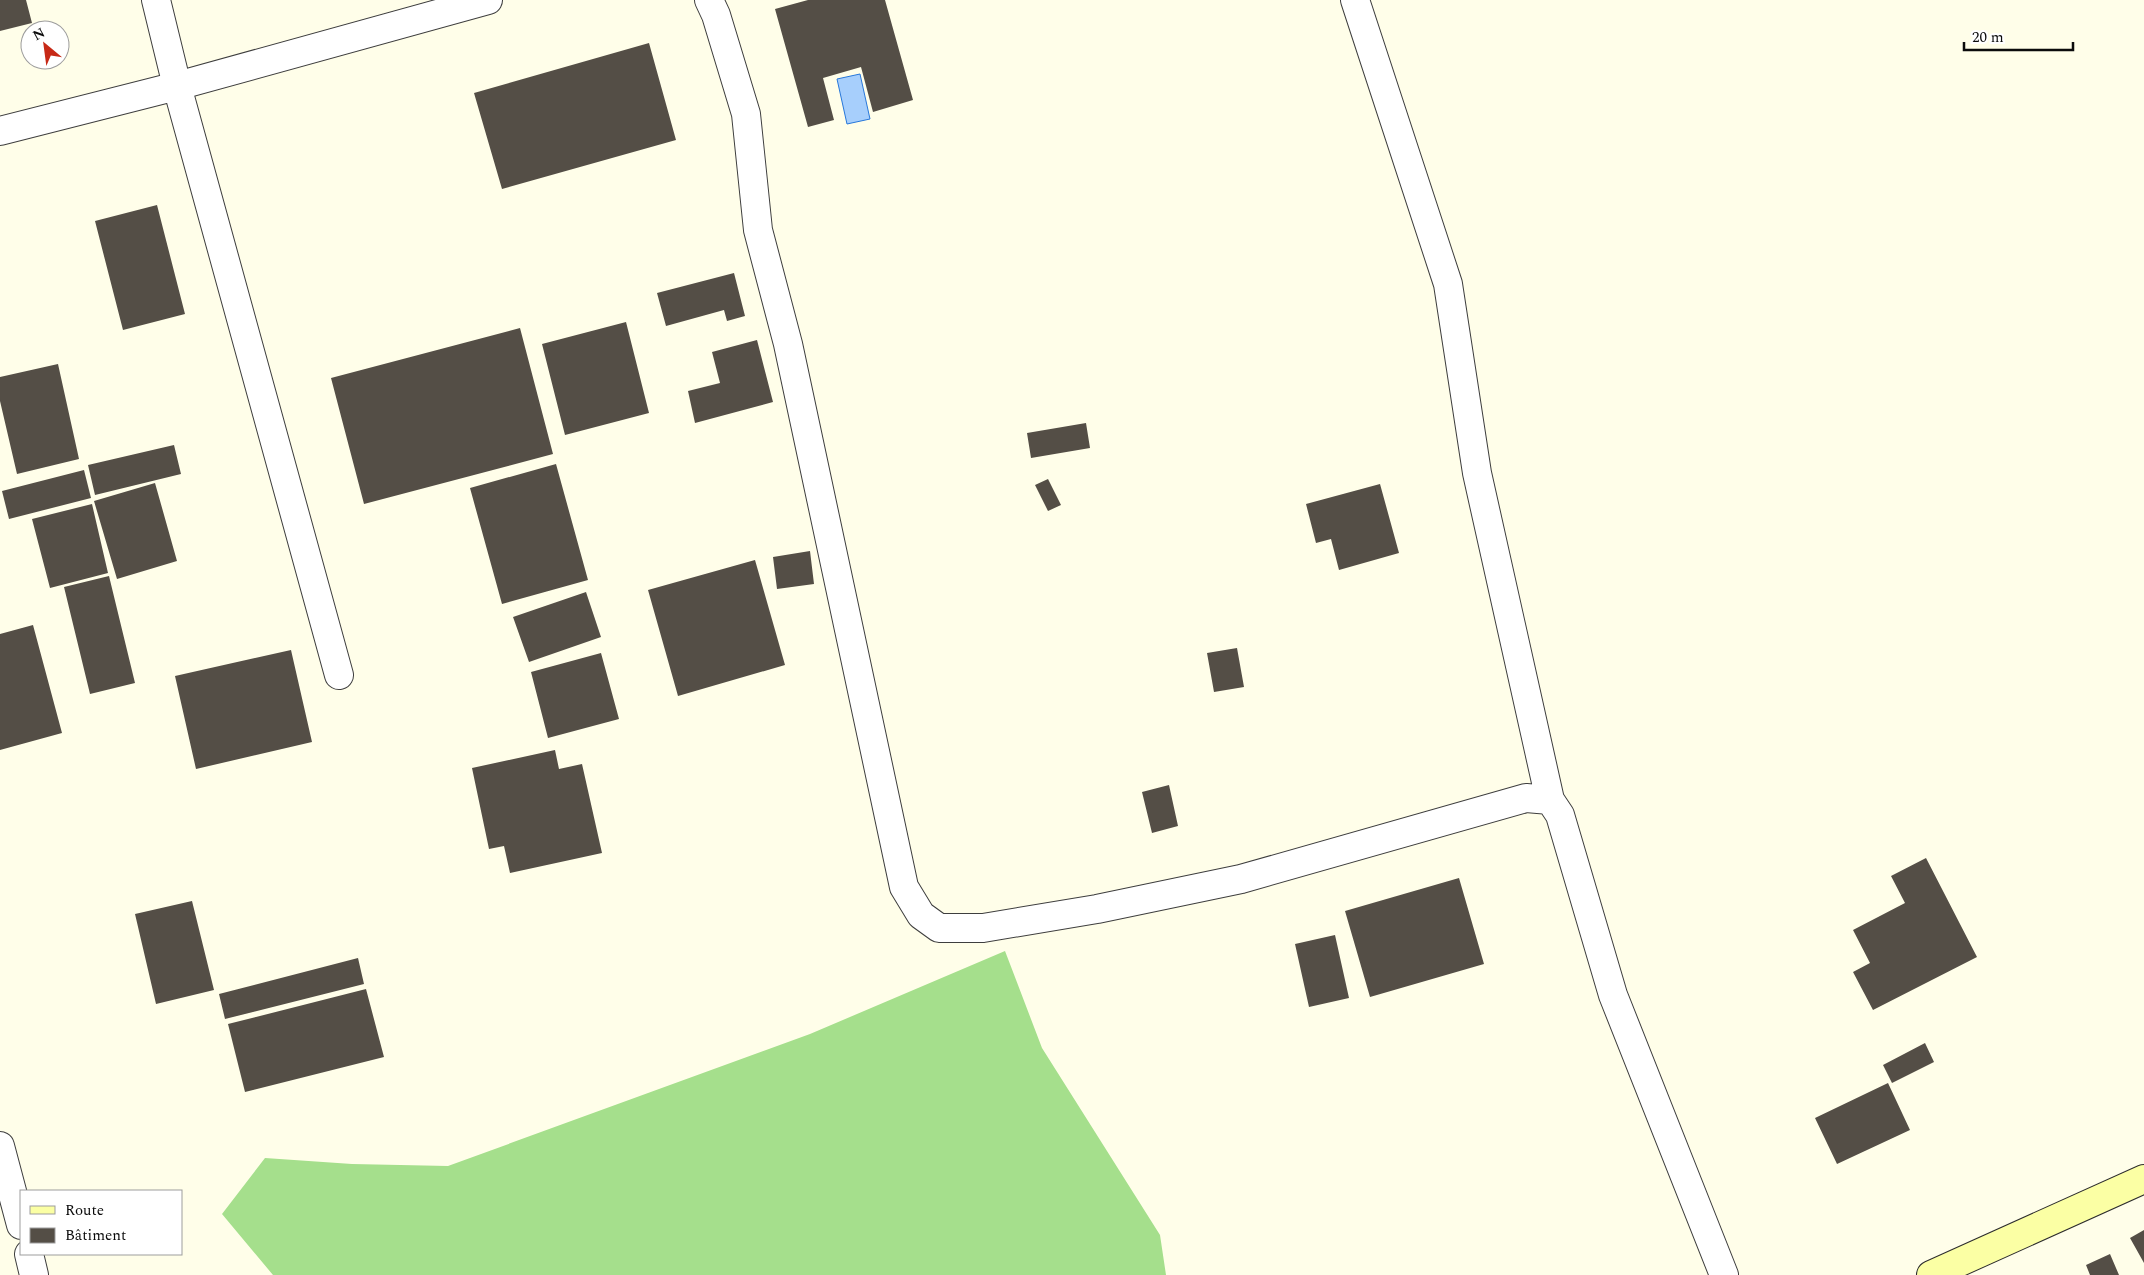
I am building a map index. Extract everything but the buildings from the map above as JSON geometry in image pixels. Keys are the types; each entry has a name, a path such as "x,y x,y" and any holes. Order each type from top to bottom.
{"main road":[{"path":"1931,1275 2144,1179"}],"street":[{"path":"156,0 177,86 339,675"},
{"path":"0,130 177,86 488,0"},
{"path":"709,0 716,15 746,114 758,230 788,344 904,887 921,915 939,928 983,928 1097,909 1241,880 1526,798 1550,800"},
{"path":"1355,0 1448,284 1477,473 1550,800 1560,815 1613,995 1724,1275"},
{"path":"0,1146 20,1220"},
{"path":"0,1228 20,1224"},
{"path":"29,1255 34,1275"}],"green space":[{"path":"1005,951 1042,1048 1160,1235 1166,1275 273,1275 222,1214 265,1158 352,1164 448,1166 810,1034"}],"water":[{"path":"860,74 870,119 847,124 837,79"}]}
